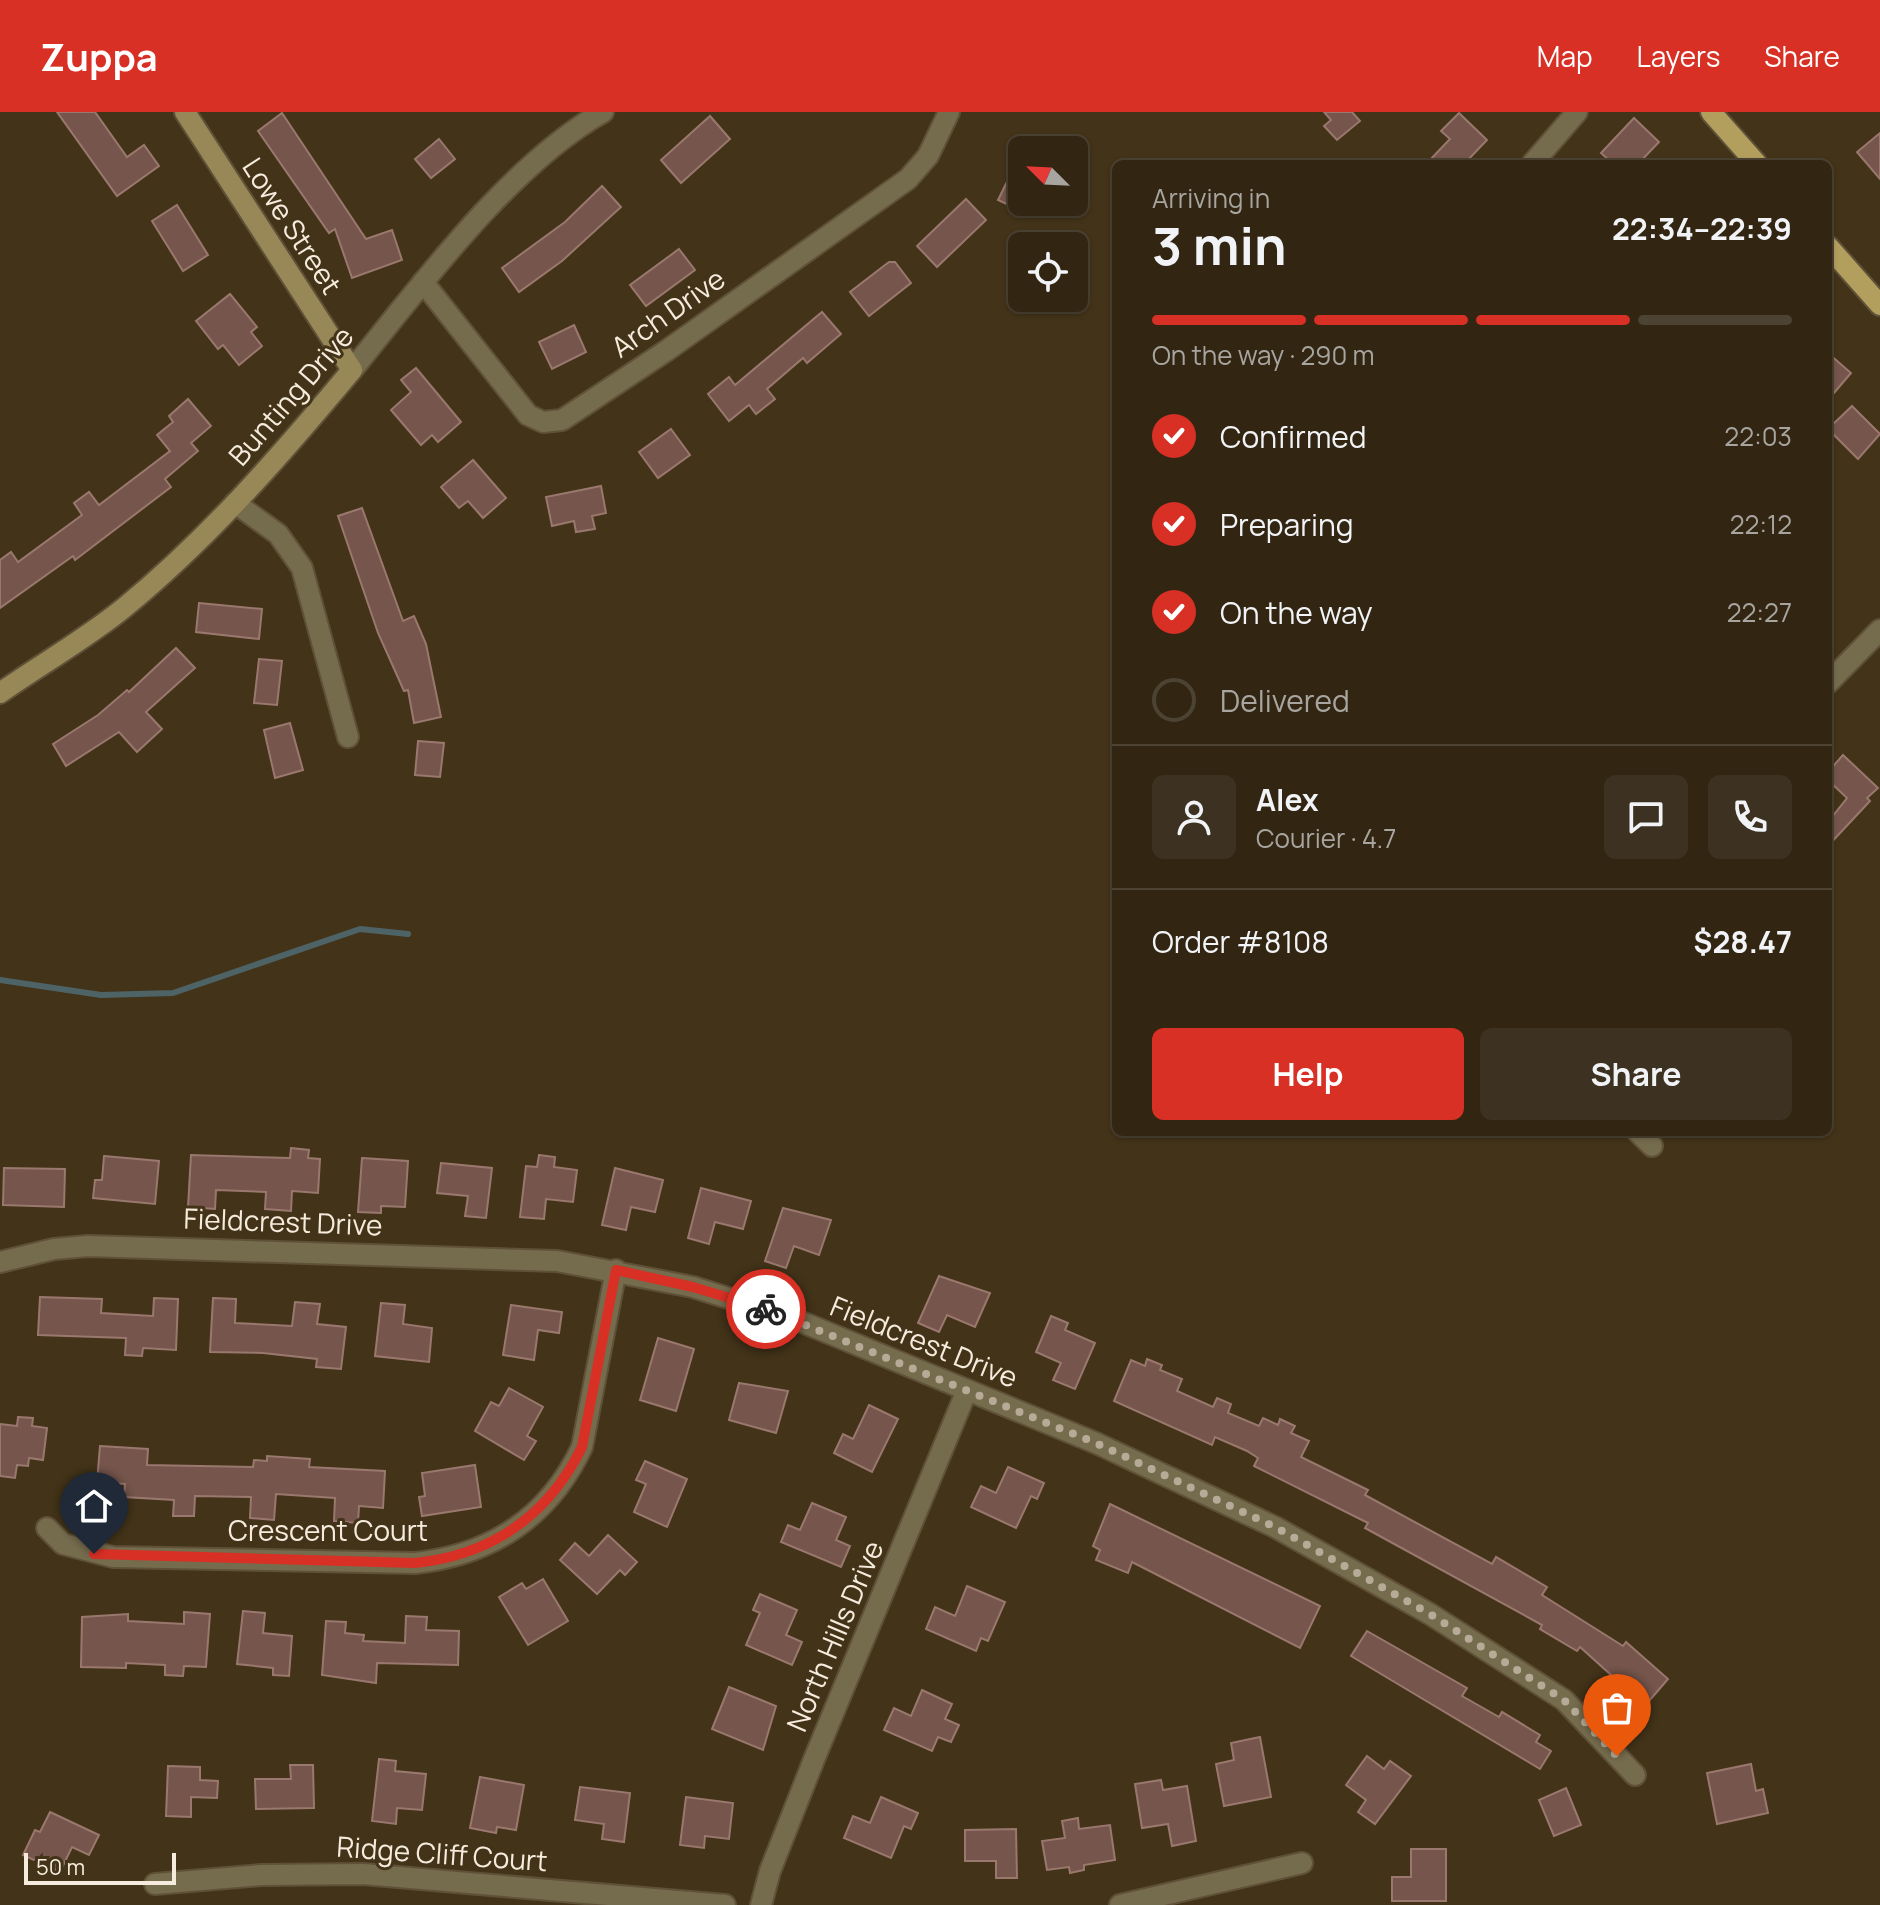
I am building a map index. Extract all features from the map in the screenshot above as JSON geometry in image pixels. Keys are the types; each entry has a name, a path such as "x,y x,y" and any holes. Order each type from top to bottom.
{"main road":[{"path":"1711,112 1753,160"},
{"path":"1832,251 1880,305"}],"street":[{"name":"Lowe Street","path":"185,112 352,370"},
{"name":"Bunting Drive","path":"0,693 122,610 235,503 352,370 423,282 522,175 603,112"},
{"name":"Arch Drive","path":"423,282 528,415 543,422 562,420 666,351 908,179 928,156 949,112"},
{"path":"1535,160 1577,112"},
{"path":"235,503 278,534 302,568 348,737"},
{"path":"1832,679 1880,630"},
{"name":"Fieldcrest Drive","path":"0,1262 54,1249 123,1246 557,1261 616,1270 743,1301 1096,1443 1275,1527 1430,1614 1564,1700 1635,1775"},
{"name":"Crescent Court","path":"47,1528 63,1544 113,1557 415,1563 440,1560 486,1546 508,1534 546,1503 561,1485 582,1447 616,1270"},
{"name":"North Hills Drive","path":"761,1905 770,1871 815,1757 967,1390"},
{"path":"1120,1905 1302,1863"},
{"name":"Ridge Cliff Court","path":"155,1884 261,1875 363,1874 725,1905"}],"building":[{"path":"57,112 95,112 127,157 144,145 159,166 117,196"},
{"path":"1324,112 1352,112 1360,121 1337,140 1324,126 1331,120"},
{"path":"282,113 366,239 392,230 402,260 352,278 335,229 329,233 258,131"},
{"path":"1459,113 1487,140 1468,160 1430,160 1450,139 1441,131"},
{"path":"710,116 730,139 681,183 661,160"},
{"path":"1634,118 1659,142 1642,160 1609,160 1601,153"},
{"path":"1880,133 1880,179 1857,152"},
{"path":"439,139 455,159 431,178 415,159"},
{"path":"1008,180 1008,205 998,200"},
{"path":"602,186 621,207 562,261 519,292 502,268 565,222"},
{"path":"966,199 986,220 937,267 917,246"},
{"path":"177,205 208,255 183,271 152,221"},
{"path":"679,249 695,270 646,306 630,285"},
{"path":"889,262 895,262 911,283 869,316 850,292"},
{"path":"230,294 257,327 251,332 262,346 239,365 223,345 218,349 196,321"},
{"path":"822,312 841,334 807,363 803,358 767,389 775,399 756,414 749,405 729,421 708,394 729,377 735,385"},
{"path":"574,325 586,352 552,369 539,342"},
{"path":"1832,356 1851,373 1832,395"},
{"path":"416,368 461,422 438,442 432,435 421,445 391,410 411,392 401,380"},
{"path":"188,399 211,426 191,443 198,451 165,479 171,487 75,560 73,556 0,608 0,560 11,552 18,562 82,515 74,503 89,492 99,505 170,451 157,435 173,422 169,416"},
{"path":"1852,406 1880,434 1858,459 1832,433 1832,425"},
{"path":"671,429 690,455 658,478 639,452"},
{"path":"473,460 506,498 483,518 468,501 459,508 441,487"},
{"path":"601,486 606,513 592,516 595,529 576,532 574,521 552,526 546,497"},
{"path":"362,508 403,621 414,616 426,644 441,717 414,723 408,690 404,691 378,633 338,516"},
{"path":"199,603 262,609 259,639 196,632"},
{"path":"176,648 195,668 146,712 162,729 137,752 119,732 66,766 53,744 98,715 127,690 129,692"},
{"path":"259,659 282,661 277,705 254,703"},
{"path":"290,723 303,770 275,778 264,730"},
{"path":"418,741 444,743 440,777 415,775"},
{"path":"1843,755 1878,788 1832,842 1832,817 1847,798 1832,784 1832,767"},
{"path":"291,1148 309,1150 308,1158 320,1159 318,1193 292,1191 291,1211 265,1209 266,1192 216,1190 215,1209 188,1207 191,1155 290,1158"},
{"path":"539,1155 555,1157 554,1167 577,1170 573,1202 546,1199 544,1219 520,1217 526,1166 537,1167"},
{"path":"104,1156 159,1161 155,1204 93,1198 95,1180 102,1180"},
{"path":"362,1158 408,1161 405,1207 381,1206 381,1213 358,1212"},
{"path":"441,1163 492,1168 486,1218 465,1216 468,1196 437,1193"},
{"path":"4,1168 65,1169 64,1207 3,1205"},
{"path":"615,1168 663,1180 655,1212 631,1207 626,1230 602,1225"},
{"path":"701,1188 751,1201 743,1229 715,1222 709,1244 688,1238"},
{"path":"783,1208 831,1220 819,1255 794,1246 786,1268 765,1261"},
{"path":"939,1276 990,1293 975,1327 947,1315 939,1332 918,1323"},
{"path":"40,1297 102,1299 101,1313 153,1316 154,1298 178,1299 176,1350 143,1348 142,1356 125,1355 126,1338 38,1335"},
{"path":"213,1298 236,1299 235,1323 292,1326 295,1302 320,1304 317,1324 346,1327 341,1369 316,1367 317,1359 263,1353 210,1352"},
{"path":"381,1303 405,1305 403,1324 432,1328 429,1362 375,1356"},
{"path":"511,1305 562,1312 559,1333 538,1330 534,1360 503,1355"},
{"path":"1051,1316 1068,1323 1065,1330 1095,1343 1075,1389 1053,1380 1061,1363 1036,1352"},
{"path":"658,1338 694,1349 676,1411 640,1400"},
{"path":"1147,1359 1162,1365 1160,1370 1182,1379 1177,1391 1213,1407 1217,1398 1231,1404 1228,1413 1259,1426 1263,1418 1278,1425 1280,1419 1295,1426 1291,1433 1309,1441 1301,1457 1368,1490 1365,1495 1492,1564 1496,1557 1547,1587 1542,1595 1623,1646 1626,1642 1668,1679 1649,1701 1634,1688 1630,1692 1580,1647 1577,1651 1540,1629 1542,1625 1365,1528 1368,1523 1254,1466 1258,1458 1247,1451 1215,1437 1212,1445 1114,1401 1131,1360 1145,1366"},
{"path":"739,1383 788,1391 776,1433 729,1420"},
{"path":"509,1388 543,1407 527,1436 536,1441 524,1460 475,1431 491,1402 499,1406"},
{"path":"869,1405 898,1419 872,1472 834,1453 843,1434 853,1439"},
{"path":"18,1417 33,1418 32,1426 47,1428 43,1460 29,1458 28,1466 17,1465 15,1478 0,1476 0,1424 17,1426"},
{"path":"100,1446 148,1449 147,1465 253,1467 254,1460 267,1461 267,1456 310,1459 309,1467 385,1471 383,1508 359,1506 358,1523 334,1521 335,1498 276,1494 274,1520 250,1518 251,1497 195,1496 194,1516 173,1516 174,1500 124,1497 125,1484 97,1482"},
{"path":"645,1461 687,1479 667,1527 634,1512 646,1484 636,1480"},
{"path":"475,1465 481,1507 422,1516 419,1497 425,1496 422,1473"},
{"path":"1008,1467 1044,1483 1037,1499 1031,1496 1016,1528 971,1507 981,1486 996,1493"},
{"path":"812,1503 846,1517 836,1540 850,1546 841,1567 781,1542 788,1525 800,1530"},
{"path":"1110,1504 1320,1606 1300,1648 1132,1562 1128,1573 1096,1560 1100,1550 1093,1546"},
{"path":"608,1535 637,1562 625,1575 620,1570 597,1594 560,1560 575,1543 589,1556"},
{"path":"543,1579 568,1621 528,1645 499,1597 522,1583 526,1589"},
{"path":"967,1586 1005,1602 988,1641 981,1638 976,1651 926,1629 935,1607 955,1616"},
{"path":"760,1594 797,1610 786,1635 802,1642 792,1665 746,1645 760,1613 753,1610"},
{"path":"243,1611 265,1613 263,1633 292,1636 289,1676 273,1675 273,1668 237,1664"},
{"path":"184,1612 210,1614 206,1667 184,1666 183,1676 165,1675 165,1665 126,1663 126,1668 81,1667 82,1617 128,1614 128,1621 184,1624"},
{"path":"406,1616 427,1617 426,1630 459,1631 458,1665 377,1663 376,1683 322,1675 326,1621 346,1622 345,1633 364,1635 363,1641 405,1643"},
{"path":"1367,1631 1467,1688 1462,1696 1499,1717 1502,1712 1540,1735 1536,1742 1551,1751 1540,1769 1351,1656"},
{"path":"729,1687 776,1706 763,1750 712,1729"},
{"path":"922,1690 952,1704 945,1719 959,1725 951,1742 938,1737 932,1751 884,1730 894,1708 911,1716"},
{"path":"1260,1737 1271,1797 1224,1806 1216,1764 1234,1760 1231,1743"},
{"path":"1367,1756 1384,1769 1390,1761 1411,1776 1375,1824 1358,1812 1366,1800 1346,1785"},
{"path":"379,1759 396,1761 395,1771 426,1774 422,1810 397,1808 396,1824 372,1821"},
{"path":"1751,1764 1756,1791 1763,1789 1768,1813 1717,1824 1707,1773"},
{"path":"290,1765 313,1765 314,1808 256,1809 255,1779 291,1779"},
{"path":"168,1766 200,1767 200,1780 218,1781 217,1798 191,1797 191,1817 166,1816"},
{"path":"480,1777 524,1785 516,1830 497,1827 496,1833 470,1828"},
{"path":"1161,1780 1163,1790 1187,1786 1196,1841 1172,1846 1168,1824 1142,1828 1135,1784"},
{"path":"580,1787 630,1793 624,1842 602,1839 604,1824 575,1820"},
{"path":"1566,1788 1581,1825 1554,1836 1539,1800"},
{"path":"686,1797 733,1803 729,1839 705,1836 704,1848 680,1845"},
{"path":"881,1797 918,1813 911,1829 904,1826 891,1858 844,1838 853,1816 870,1823"},
{"path":"50,1812 99,1835 89,1855 72,1847 60,1872 23,1855 35,1830 40,1832"},
{"path":"1078,1818 1079,1829 1110,1825 1115,1860 1084,1865 1084,1870 1070,1873 1069,1867 1047,1870 1042,1841 1065,1838 1062,1821"},
{"path":"1016,1829 1017,1878 996,1878 996,1861 965,1861 965,1830"},
{"path":"1411,1849 1446,1849 1446,1901 1392,1901 1392,1877 1411,1877"}],"waterway":[{"path":"0,980 101,995 173,993 360,929 408,934"}],"way so far":[{"path":"766,1309 1096,1443 1275,1527 1430,1614 1564,1700 1617,1756"}],"route":[{"path":"94,1554 113,1557 415,1563 440,1560 486,1546 530,1519 546,1503 561,1485 582,1447 616,1270 693,1287 766,1309"}]}
